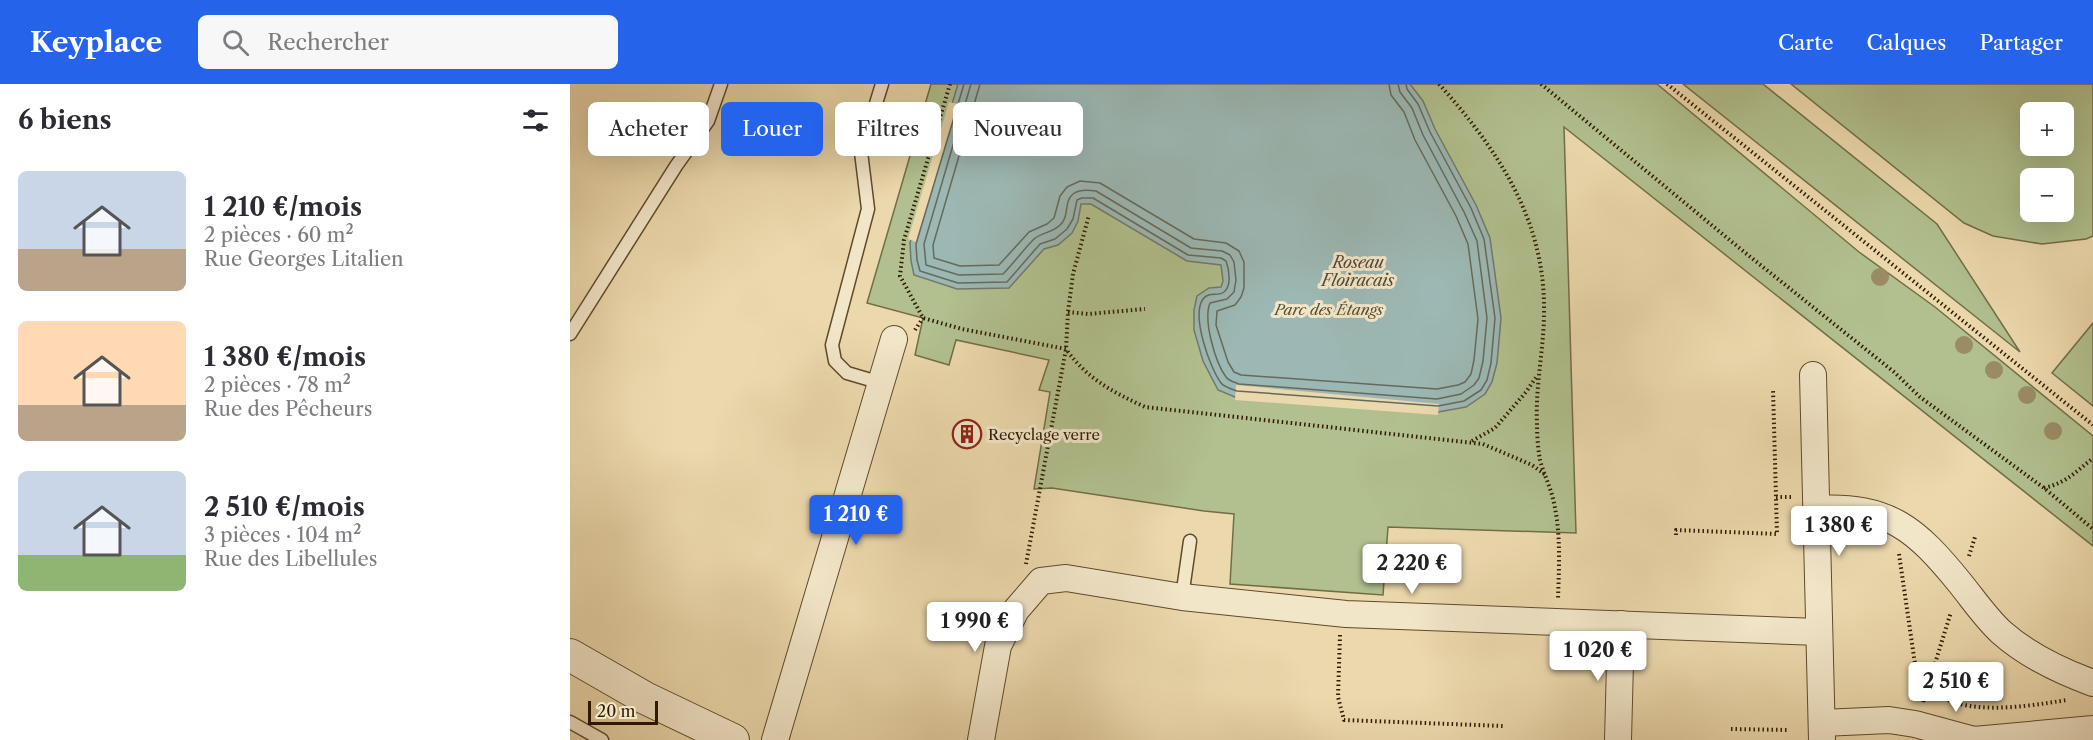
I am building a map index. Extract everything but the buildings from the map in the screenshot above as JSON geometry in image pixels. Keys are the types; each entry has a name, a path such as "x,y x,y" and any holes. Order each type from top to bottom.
{"street":[{"path":"775,740 894,339"},
{"path":"1814,375 1822,731 1888,720 1916,724 1974,740 2093,729"},
{"path":"1817,509 1874,512 1899,522 1926,543 1984,613 2014,642 2084,691"},
{"path":"981,740 998,646 1016,610 1041,581 1066,578 1182,597 1341,614 1819,632"},
{"path":"1618,740 1621,624"},
{"path":"570,655 645,698 733,740"}],"lane":[{"path":"570,334 676,166 708,122 721,84"},
{"path":"881,383 847,373 835,361 832,345 868,209 861,152 882,84"},
{"path":"1182,597 1190,541"},
{"path":"570,722 602,740"}],"path":[{"path":"950,84 904,240 900,276 923,318 963,329 1066,349 1076,363 1110,391 1145,407 1484,444 1523,461 1547,476"},
{"path":"1438,84 1479,130 1507,175 1528,216 1537,248 1544,306 1537,375 1537,424 1540,460 1547,476 1559,533 1558,622"},
{"path":"1541,84 1894,372 1920,397 2044,488 2093,529"},
{"path":"1667,84 2093,425"},
{"path":"1030,593 1024,574 1066,349 1073,274 1089,215"},
{"path":"1068,312 1088,314 1145,309"},
{"path":"1471,442 1495,428 1526,392 1537,375"},
{"path":"1676,535 1676,530 1777,534 1773,389"},
{"path":"2044,488 2057,485 2073,476 2093,458"},
{"path":"1890,518 1881,538 1899,554 1915,664 1918,677 1927,688 1940,698 1951,702 1988,707 2026,706 2084,691"},
{"path":"1916,724 1975,537"},
{"path":"1341,614 1338,697 1344,720 1503,726"},
{"path":"1731,729 1789,730"}],"green space":[{"name":"Parc des Étangs","path":"931,84 1657,84 1859,252 1935,307 2093,436 2093,546 1564,127 1576,533 1388,527 1383,595 1230,584 1234,514 1052,488 1034,489 1050,392 1039,390 1049,360 956,340 949,365 915,355 923,318 867,303 910,156 941,156 941,102 926,102"},
{"path":"1683,84 1763,84 1937,224 2020,352"},
{"path":"1791,84 2093,84 2093,236 2086,239 2042,244 1993,236 1964,223"},
{"path":"2093,323 2093,406 2052,373"}],"water":[{"name":"Roseau Floiracais","path":"958,84 1410,84 1423,101 1435,129 1476,205 1490,238 1501,318 1497,363 1492,382 1485,394 1466,407 1438,412 1235,397 1218,390 1203,361 1194,330 1194,310 1197,296 1209,288 1221,287 1223,281 1221,265 1187,261 1091,204 1081,204 1078,221 1072,233 1058,245 1044,249 1009,288 957,289 914,275 910,243 936,156 941,156 941,140"}],"pier":[{"path":"949,102 953,103 953,120 916,242 908,239 933,156 941,156 941,129"},
{"path":"1236,385 1439,404 1438,415 1235,400"}],"place":[{"name":"Recyclage verre","path":"967,434"}]}
